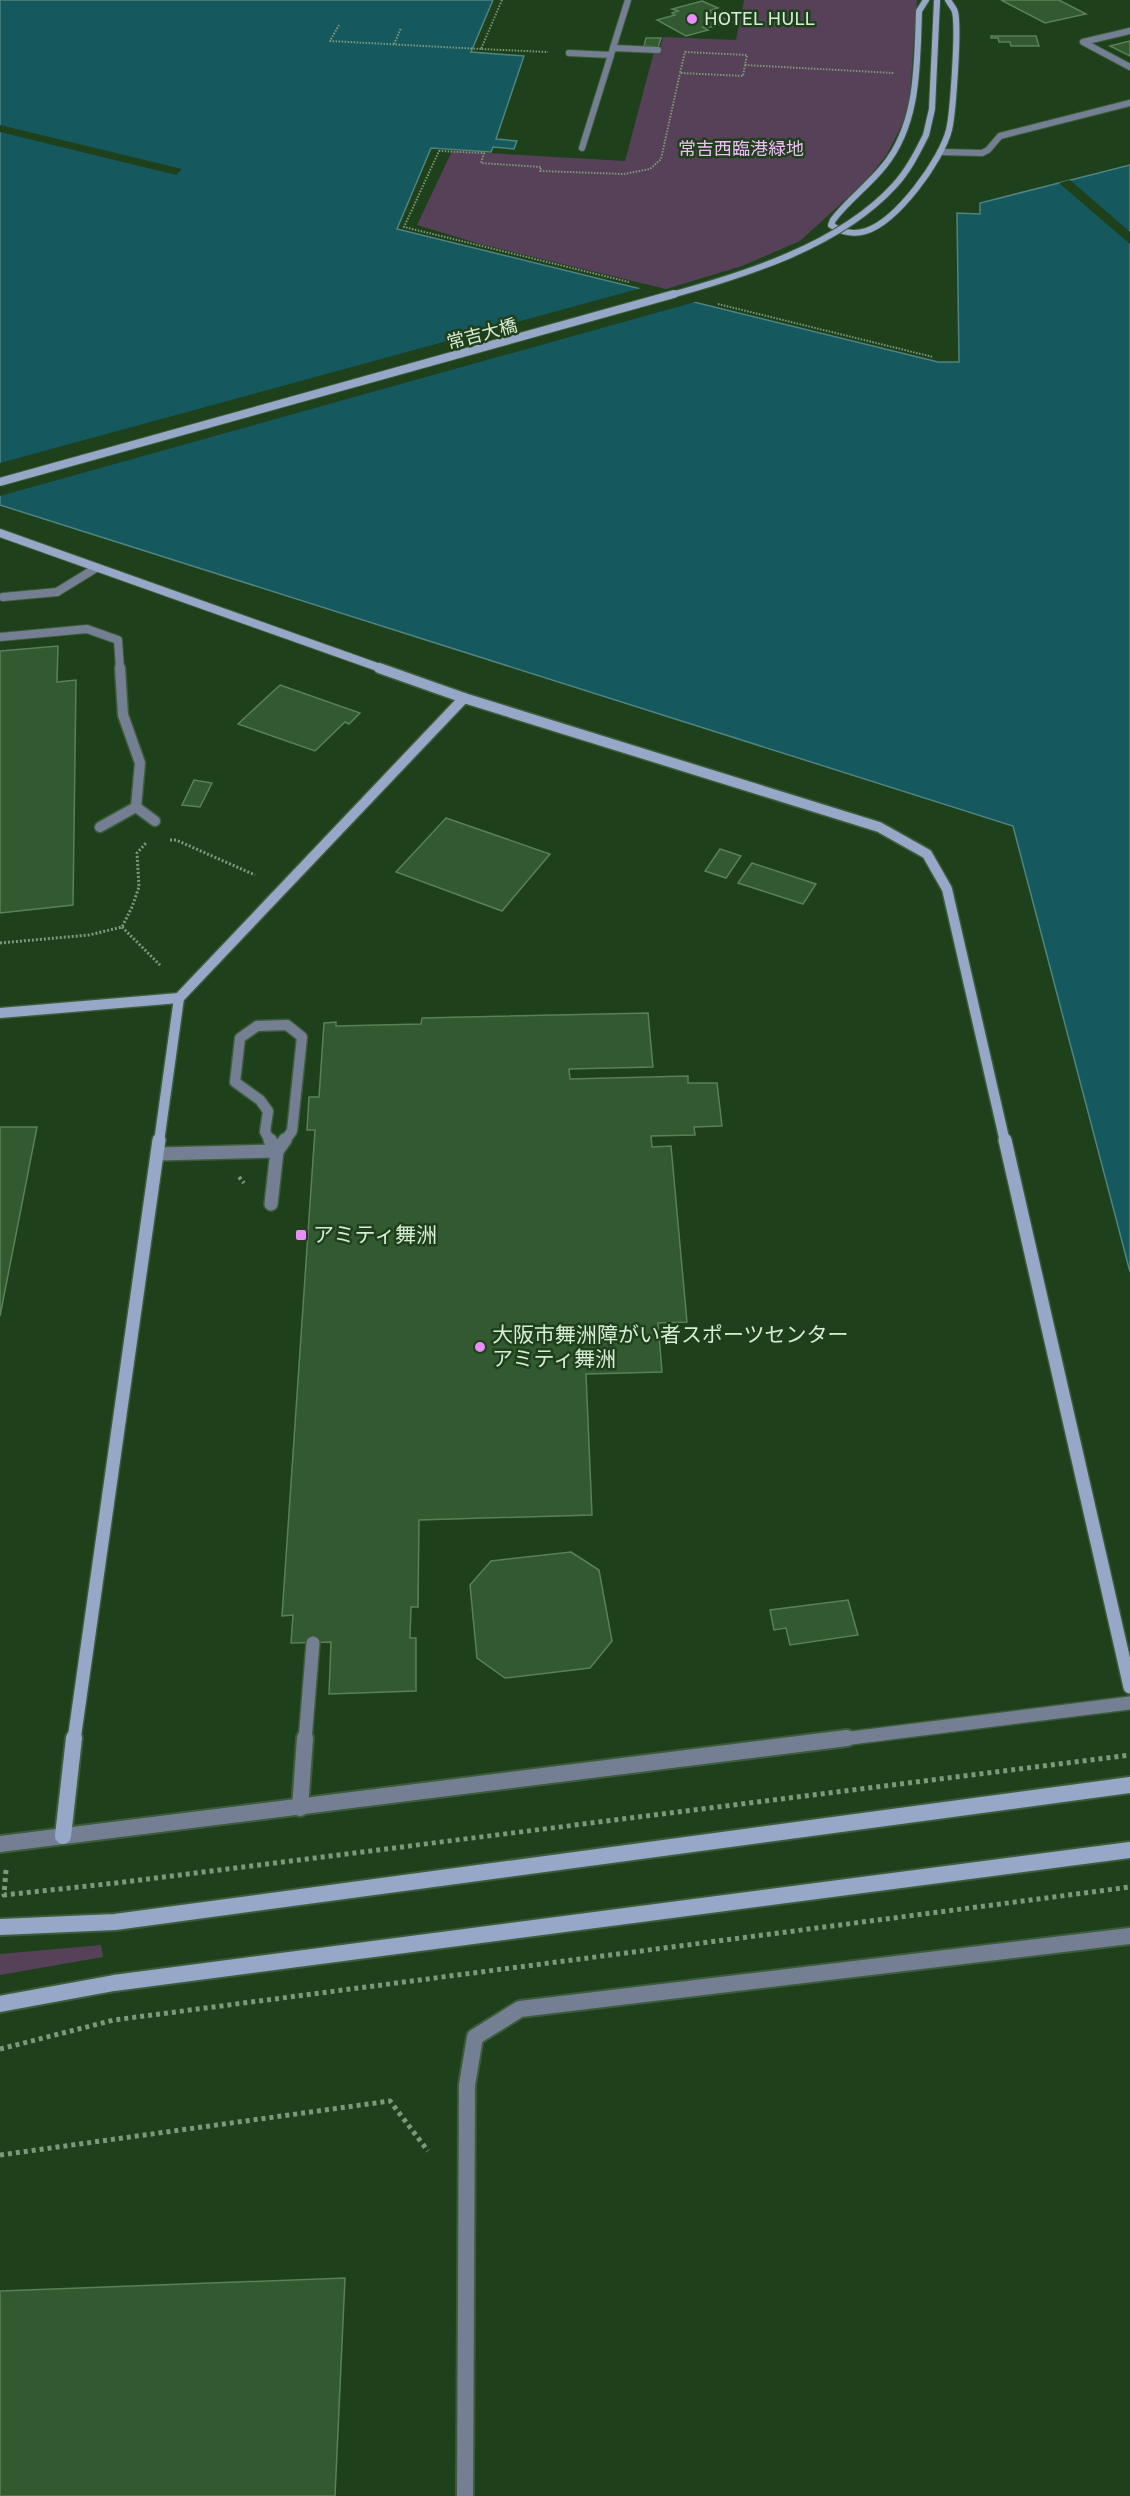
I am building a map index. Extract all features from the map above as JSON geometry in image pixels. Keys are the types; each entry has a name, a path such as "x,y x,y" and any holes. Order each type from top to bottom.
{"street":[{"path":"582,148 628,0"},
{"path":"926,0 919,11 912,110 899,144 886,164 862,191 832,218 831,225 839,230 849,232 870,228 903,200 929,171 940,152 949,131 952,102 956,13 948,0"},
{"name":"常吉大橋","path":"0,482 732,278 798,250 861,214 890,191 908,168 926,135 932,109 937,0"},
{"path":"1130,31 1083,42 1130,67"},
{"path":"569,53 658,50"},
{"path":"940,152 982,153 988,150 1000,136 1130,103"},
{"path":"0,533 464,698 879,827 927,854 947,888 1130,1687"},
{"path":"3,597 57,592 96,568"},
{"path":"0,636 87,629 117,640 123,715 140,763 136,807"},
{"path":"63,1836 67,1788 179,998 464,698"},
{"path":"136,807 155,821"},
{"path":"100,827 136,807"},
{"path":"0,1013 179,998"},
{"path":"271,1204 277,1151 292,1131 303,1037 287,1025 257,1026 240,1038 235,1082 260,1100 268,1111 265,1132 277,1151"},
{"path":"158,1154 277,1151"},
{"path":"300,1808 313,1642"},
{"path":"0,1844 1130,1703"},
{"path":"0,1927 115,1922 1130,1785"},
{"path":"0,2004 114,1983 1130,1850"},
{"path":"465,2496 467,2085 474,2037 520,2009 1130,1936"}],"path":[{"path":"482,49 502,0"},
{"path":"339,26 330,41 569,53"},
{"path":"394,44 401,28"},
{"path":"634,283 404,227 439,151 484,153 481,163 541,167 540,171 624,174 650,169 661,159 680,73 685,52 747,55 743,76 680,73"},
{"path":"745,65 896,74"},
{"path":"714,303 933,357"},
{"path":"0,943 89,935 122,927 134,907 140,883 135,861 139,847 152,839"},
{"path":"168,840 176,840 255,874"},
{"path":"122,927 160,965"},
{"path":"16,1869 4,1870 4,1895 116,1883 1130,1755"},
{"path":"0,2049 114,2020 1130,1887"},
{"path":"0,2155 390,2101 428,2151"}],"green space":[{"name":"常吉西臨港緑地","path":"744,0 917,0 909,108 901,127 887,154 868,179 800,241 742,266 666,289 480,244 417,225 452,151 625,161 655,48 660,48 663,37 736,40"},
{"path":"101,1945 103,1957 0,1975 0,1954"}],"water":[{"path":"0,0 493,0 471,52 524,56 496,139 517,141 514,149 493,147 491,152 431,148 397,229 938,362 959,362 957,213 980,214 980,203 1130,165 1130,1272 1013,826 0,505"}],"pier":[{"path":"0,125 182,169 176,175 0,132"},
{"path":"1070,180 1130,232 1130,244 1059,183"},
{"path":"645,287 702,300 0,496 0,463"}],"building":[{"path":"1001,0 1059,0 1086,14 1045,23"},
{"path":"702,1 718,8 709,11 731,22 702,27 708,30 686,36 657,20 675,15 672,13 678,11 672,9"},
{"path":"991,36 1036,36 1039,46 1011,46 1010,42 999,42 998,38 991,38"},
{"path":"646,38 661,38 658,47 644,46"},
{"path":"1130,41 1130,56 1110,46"},
{"path":"58,646 57,682 76,680 73,905 0,913 0,651"},
{"path":"280,685 360,713 349,724 345,722 315,751 238,724"},
{"path":"194,780 212,783 200,807 182,805"},
{"path":"446,818 550,854 502,911 396,872"},
{"path":"720,849 741,856 726,878 705,871"},
{"path":"752,863 816,884 803,904 738,883"},
{"name":"大阪市舞洲障がい者スポーツセンター アミティ舞洲","path":"648,1013 653,1067 569,1069 570,1079 688,1076 688,1083 717,1083 722,1126 694,1127 695,1135 651,1136 652,1147 671,1146 687,1322 658,1323 662,1372 586,1374 592,1515 419,1520 418,1607 411,1607 410,1638 416,1638 416,1691 329,1694 331,1642 291,1643 293,1615 282,1616 315,1130 307,1130 309,1097 319,1097 324,1023 336,1022 336,1026 421,1024 422,1018"},
{"path":"0,1127 37,1127 0,1316"},
{"path":"571,1552 599,1570 612,1641 590,1668 505,1678 477,1658 470,1585 491,1561"},
{"path":"848,1600 858,1635 790,1645 786,1628 774,1630 770,1610"},
{"path":"345,2278 335,2496 0,2496 0,2291"}],"place":[{"name":"HOTEL HULL","path":"692,19"},
{"name":"アミティ舞洲","path":"301,1235"},
{"name":"大阪市舞洲障がい者スポーツセンター アミティ舞洲","path":"480,1347"}]}
